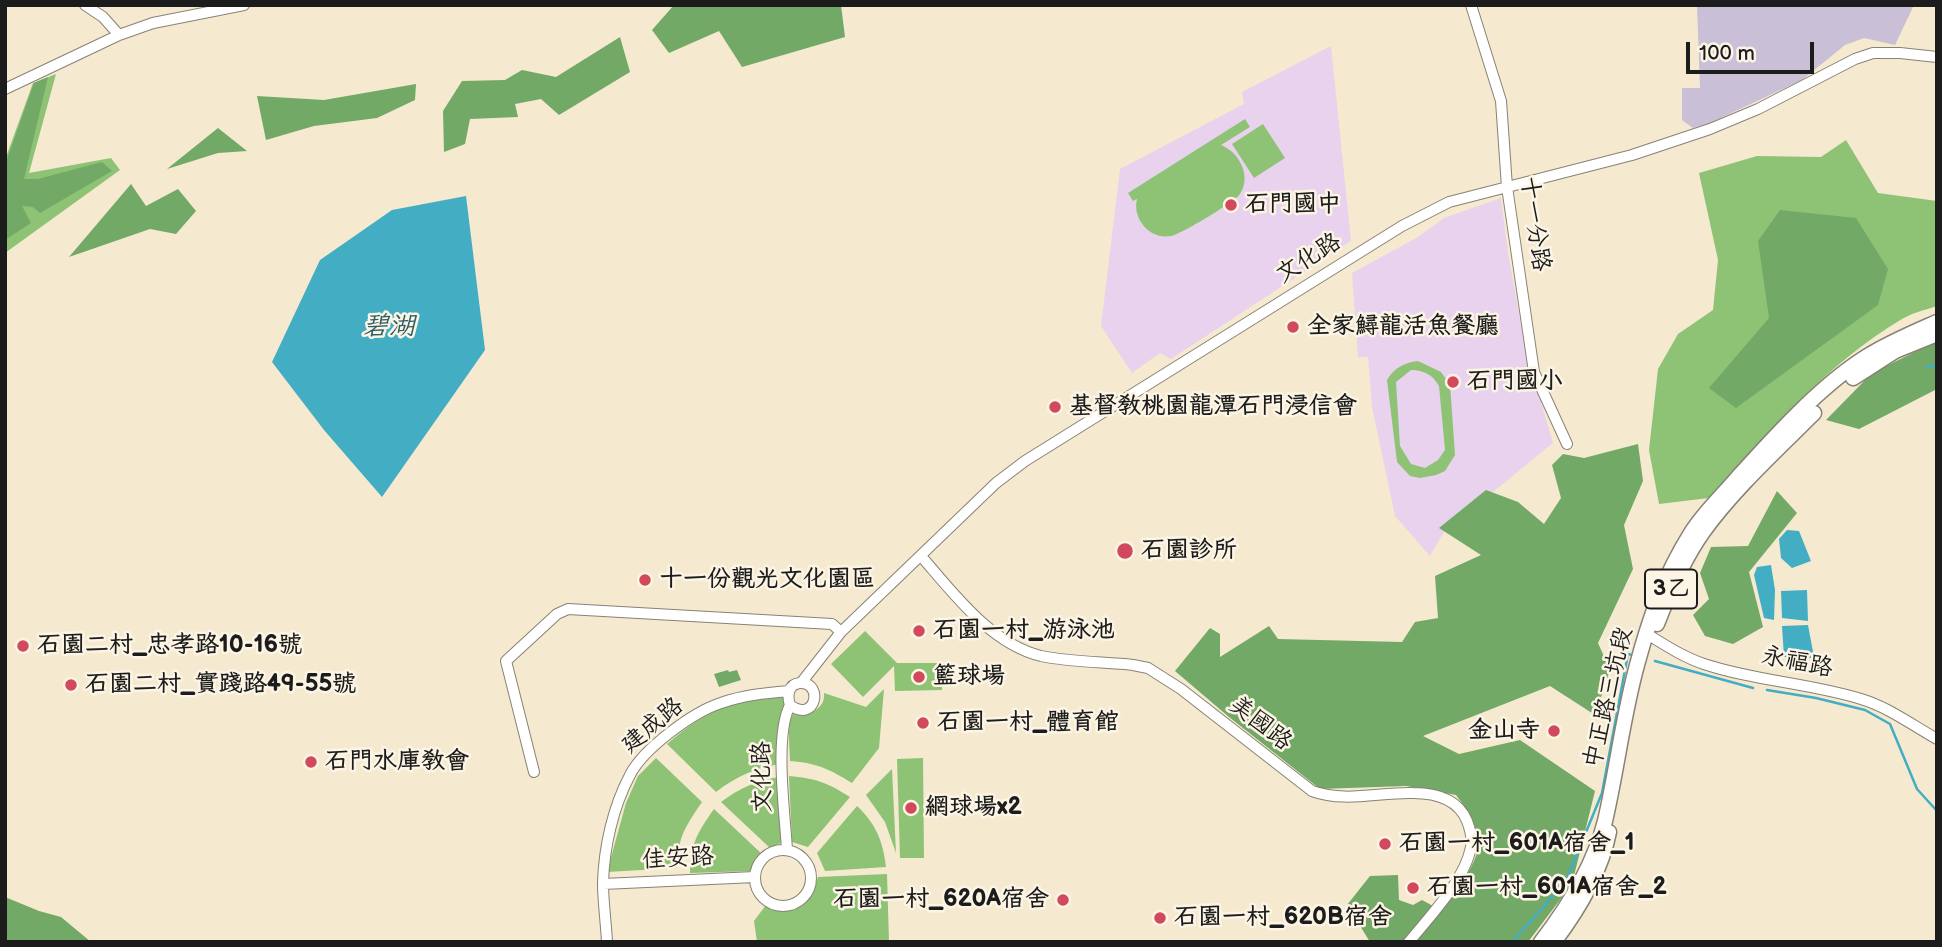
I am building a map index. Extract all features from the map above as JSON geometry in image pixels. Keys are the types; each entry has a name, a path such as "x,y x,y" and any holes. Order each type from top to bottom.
{"main road":[{"name":"中正路三坑段","path":"1554,942 1574,915 1604,857 1655,601 1692,531 1720,495 1770,442 1824,392 1864,358 1899,338 1937,322"},
{"name":"中正路三坑段","path":"1541,942 1567,906 1595,850 1605,823 1636,667 1671,589 1703,532 1815,412 1854,377 1895,351 1937,334"}],"street":[{"path":"85,5 119,34"},
{"path":"5,89 119,34 153,23 244,5"},
{"name":"十一分路","path":"1471,5 1501,101 1507,187 1534,372 1567,444"},
{"name":"文化路","path":"786,850 783,734 790,705 789,691 801,683 841,632 996,483 1025,461 1402,226 1449,202 1632,155 1710,129 1758,109 1855,59 1873,53 1900,52 1937,57"},
{"name":"美國路","path":"921,556 972,616 1017,646 1040,656 1148,668 1181,689 1312,790 1325,796 1361,797 1413,793 1440,796 1454,803 1463,811 1471,832 1471,847 1460,875 1409,942"},
{"path":"534,772 506,661 557,614 568,609 832,624 841,632"},
{"name":"永福路","path":"1650,636 1677,653 1703,664 1765,680 1820,687 1864,700 1937,739"},
{"path":"790,705 797,710 804,710 811,706 815,699 809,685 801,683"},
{"name":"建成路","path":"607,942 603,884 608,836 631,772 685,720 719,703 789,691"},
{"path":"775,850 786,850 798,853 809,867 810,886 803,898 782,906 768,902 758,891 755,877 758,865 765,856 775,850"},
{"name":"佳安路","path":"603,884 755,877"}],"shaded area":[{"path":"1697,5 1914,5 1895,45 1864,38 1845,45 1802,80 1710,123 1693,128 1682,120 1682,88 1700,88"},
{"name":"石門國中","path":"1331,46 1351,241 1171,359 1160,353 1132,373 1101,326 1120,169 1244,104 1242,92"},
{"name":"石門國小","path":"1501,198 1525,347 1553,443 1444,532 1430,556 1395,516 1372,407 1368,357 1358,357 1352,273 1418,237 1444,218"}],"green space":[{"path":"674,5 841,5 845,37 742,67 719,31 669,53 652,30"},
{"path":"620,37 630,72 559,115 541,99 515,104 518,117 470,119 465,144 444,152 443,111 462,81 505,80 522,70 556,77"},
{"path":"56,74 29,173 111,158 120,170 5,253 5,160 33,83"},
{"path":"48,77 24,179 38,179 102,162 112,171 40,213 33,207 22,206 31,223 5,240 5,165 34,83"},
{"path":"416,84 415,100 377,118 314,126 266,140 257,96 324,100"},
{"path":"1245,119 1250,127 1221,145 1233,153 1242,165 1245,180 1240,194 1196,224 1171,236 1156,235 1144,227 1137,214 1137,199 1133,201 1128,193"},
{"path":"1263,124 1285,158 1254,178 1232,144"},
{"path":"218,128 247,151 218,153 167,169"},
{"path":"1846,140 1878,193 1937,201 1937,306 1902,319 1848,357 1799,401 1709,498 1659,504 1649,450 1658,369 1678,334 1713,310 1718,260 1699,173 1757,156 1821,157"},
{"path":"131,184 146,206 178,189 196,211 176,234 150,229 69,257"},
{"path":"1780,210 1856,218 1888,269 1878,305 1736,408 1709,388 1769,318 1758,241"},
{"path":"1937,341 1937,389 1859,429 1826,420 1872,373"},
{"path":"1418,361 1441,372 1450,384 1455,455 1445,471 1420,478 1410,476 1397,462 1387,380 1404,364","holes":["1411,370 1431,376 1439,386 1445,450 1438,460 1425,468 1411,464 1400,446 1396,382"]},
{"path":"1638,444 1643,481 1624,525 1633,569 1598,643 1610,670 1595,715 1550,686 1423,736 1459,754 1520,740 1595,791 1572,884 1528,942 1416,942 1463,881 1476,856 1478,838 1474,825 1456,795 1406,786 1320,789 1175,671 1210,628 1220,634 1220,657 1269,626 1278,639 1402,642 1415,622 1438,618 1435,576 1481,555 1439,528 1486,490 1518,502 1544,524 1561,498 1552,465 1563,454 1584,458"},
{"path":"1777,491 1797,513 1749,572 1763,627 1733,644 1705,636 1693,615 1709,599 1700,573 1711,547 1748,546"},
{"path":"865,631 897,663 942,663 942,690 895,691 894,666 863,697 831,664"},
{"path":"737,670 741,680 719,687 714,674"},
{"path":"884,689 879,748 852,783 808,763 790,761 789,729 794,712 802,716 821,706 824,693 866,707"},
{"path":"788,696 780,764 747,773 716,792 667,744 696,722 723,708 752,700"},
{"path":"656,758 702,802 683,833 677,868 607,872 626,803 638,776"},
{"name":"網球場x2","path":"923,758 924,858 900,858 897,759"},
{"path":"892,769 896,853 885,822 866,795"},
{"path":"789,776 821,782 850,797 808,847 792,842"},
{"path":"780,777 783,842 770,848 721,802 749,785"},
{"path":"857,806 878,834 886,867 825,871 817,853"},
{"path":"714,809 763,855 756,864 755,871 690,873 696,839"},
{"path":"887,874 889,942 757,942 754,921 772,897 787,902 801,900 811,891 818,877"},
{"path":"1398,875 1399,900 1413,905 1422,900 1433,906 1405,942 1370,942 1347,905 1370,876"},
{"path":"5,897 61,917 91,942 5,942"}],"water":[{"name":"碧湖","path":"466,196 485,350 382,497 324,430 272,362 320,260 392,210"},
{"path":"1787,530 1799,531 1811,561 1792,568 1781,558 1779,539"},
{"path":"1771,565 1775,590 1774,620 1764,618 1754,575 1757,567"},
{"path":"1807,590 1808,621 1782,618 1781,591"},
{"path":"1808,625 1814,657 1784,657 1782,626"}],"waterway":[{"path":"1927,367 1937,365"},
{"path":"1512,942 1566,881 1602,793 1628,654 1632,655"},
{"path":"1655,661 1753,688"},
{"path":"1767,690 1865,710 1890,724 1917,789 1937,811"}],"place":[{"name":"石門國中","path":"1231,205"},
{"name":"全家鱘龍活魚餐廳","path":"1293,327"},
{"name":"石門國小","path":"1453,382"},
{"name":"基督教桃園龍潭石門浸信會","path":"1055,407"},
{"name":"石園診所","path":"1125,551"},
{"name":"十一份觀光文化園區","path":"645,580"},
{"name":"石園一村_游泳池","path":"919,631"},
{"name":"石園二村_忠孝路10-16號","path":"23,646"},
{"name":"籃球場","path":"919,677"},
{"name":"石園二村_實踐路49-55號","path":"71,685"},
{"name":"石園一村_體育館","path":"923,723"},
{"name":"金山寺","path":"1554,731"},
{"name":"石門水庫教會","path":"311,762"},
{"name":"網球場x2","path":"911,808"},
{"name":"石園一村_601A宿舍_1","path":"1385,844"},
{"name":"石園一村_601A宿舍_2","path":"1413,888"},
{"name":"石園一村_620A宿舍","path":"1063,900"},
{"name":"石園一村_620B宿舍","path":"1160,918"}]}
